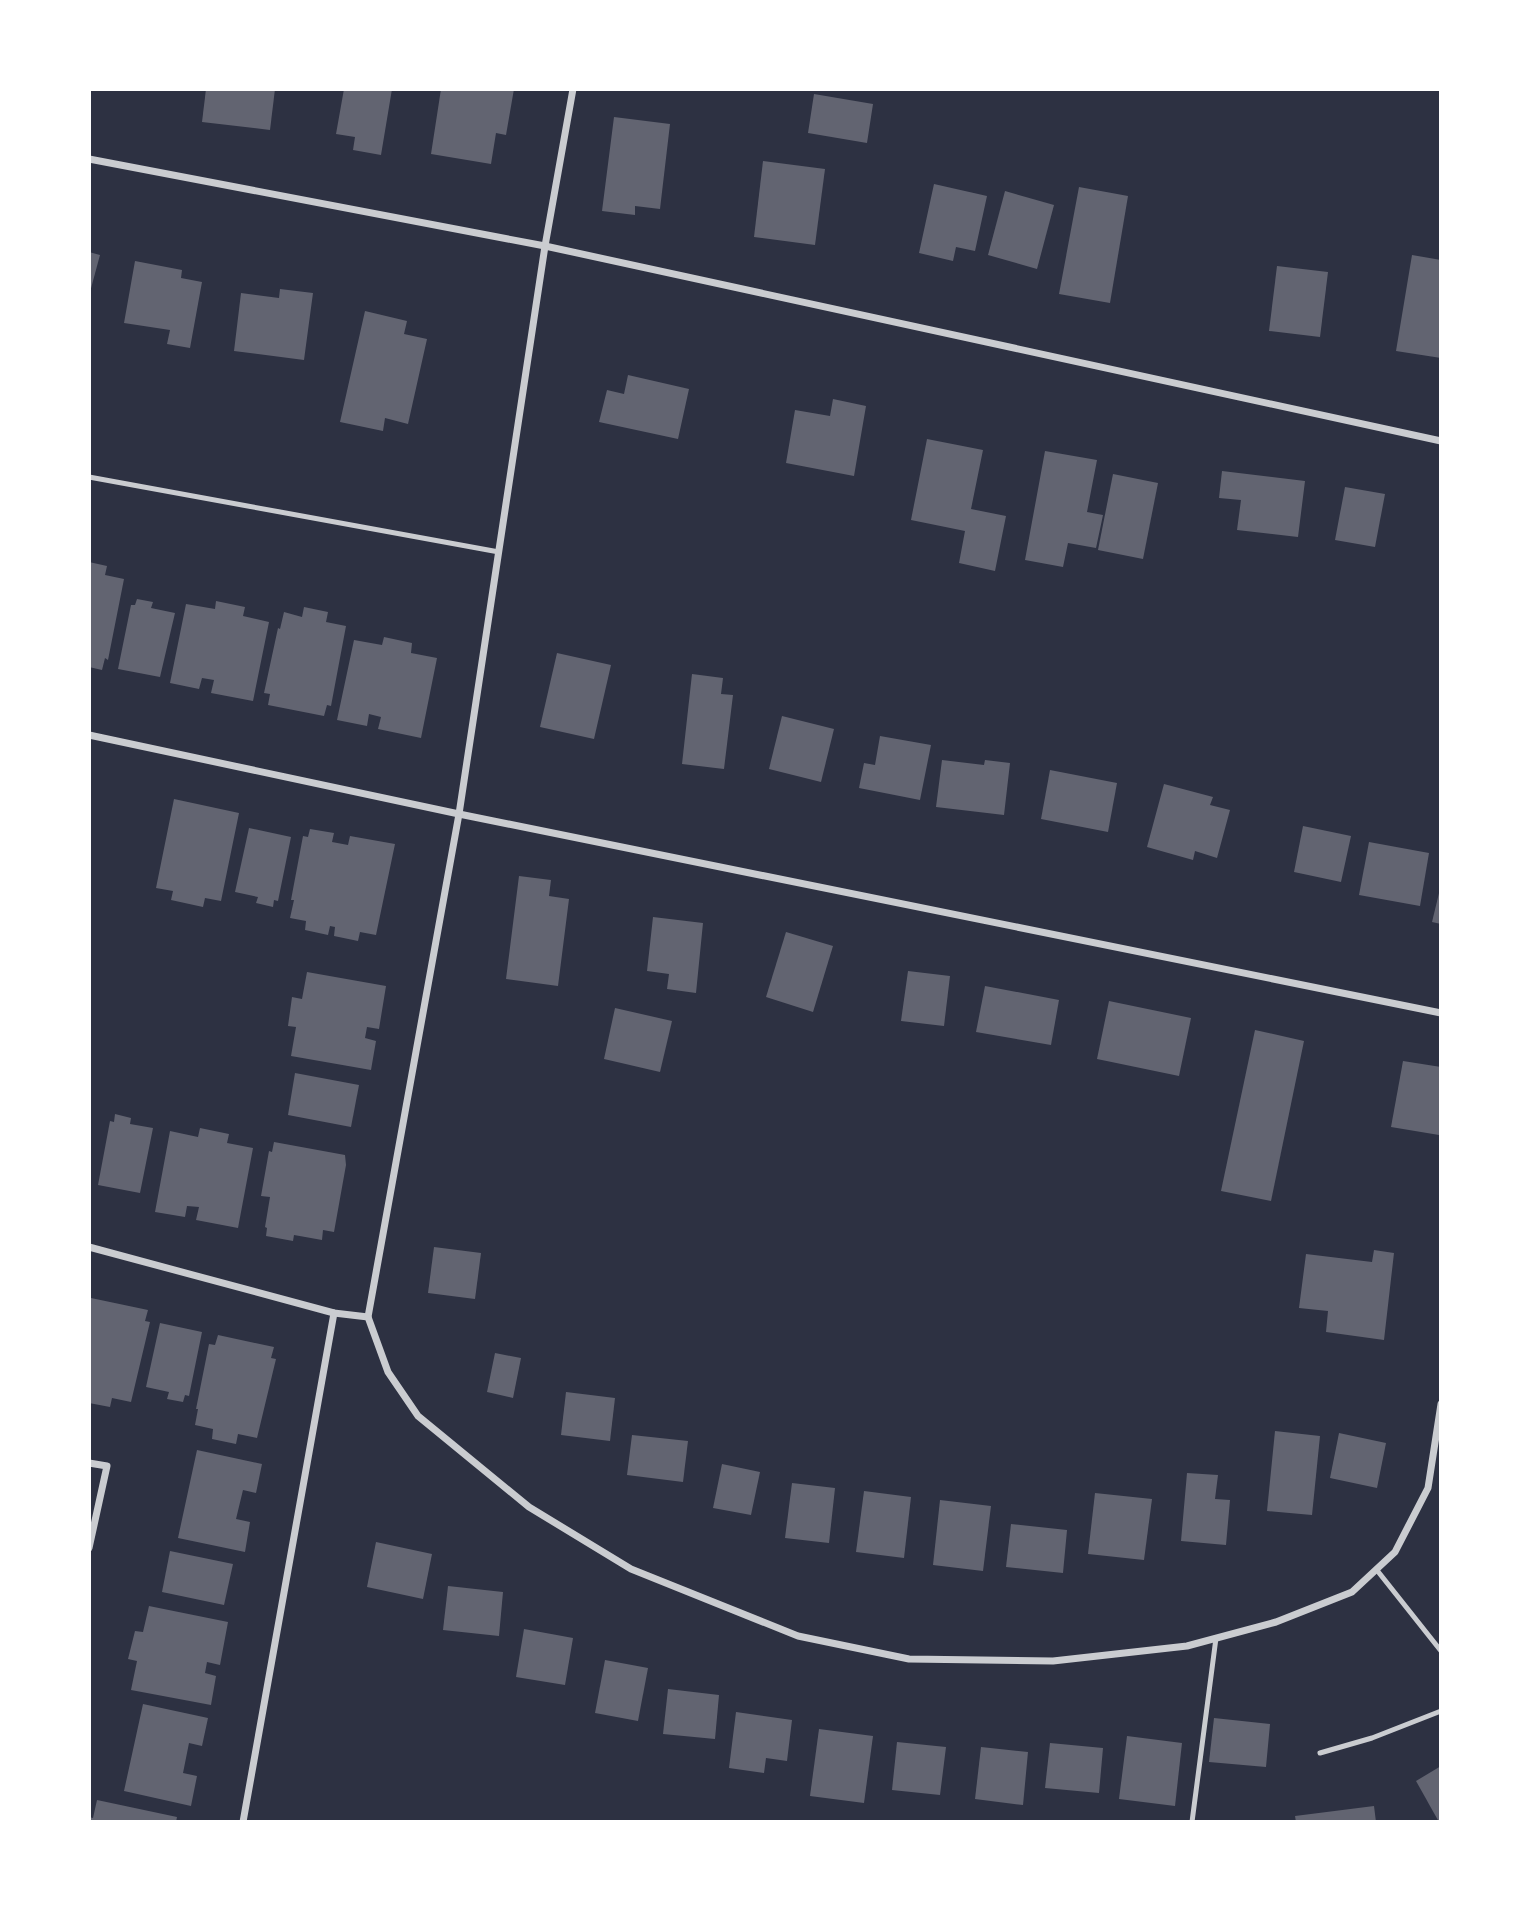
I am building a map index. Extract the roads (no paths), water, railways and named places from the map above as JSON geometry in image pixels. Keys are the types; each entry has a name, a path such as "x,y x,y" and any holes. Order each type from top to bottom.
{"street":[{"path":"573,89 545,246 459,814 368,1317 388,1372 418,1416 529,1507 631,1569 797,1636 909,1659 1054,1661 1187,1646 1276,1622 1352,1592 1395,1552 1428,1488 1441,1404"},
{"path":"89,159 545,246 1441,441"},
{"path":"89,735 459,814 1441,1013"},
{"path":"89,1247 334,1313 368,1317"},
{"path":"243,1822 334,1313"},
{"path":"89,1463 107,1466 89,1548"}],"lane":[{"path":"89,477 499,552"},
{"path":"1376,1569 1441,1651"},
{"path":"1192,1822 1216,1638"},
{"path":"1320,1753 1372,1738 1441,1711"}]}
